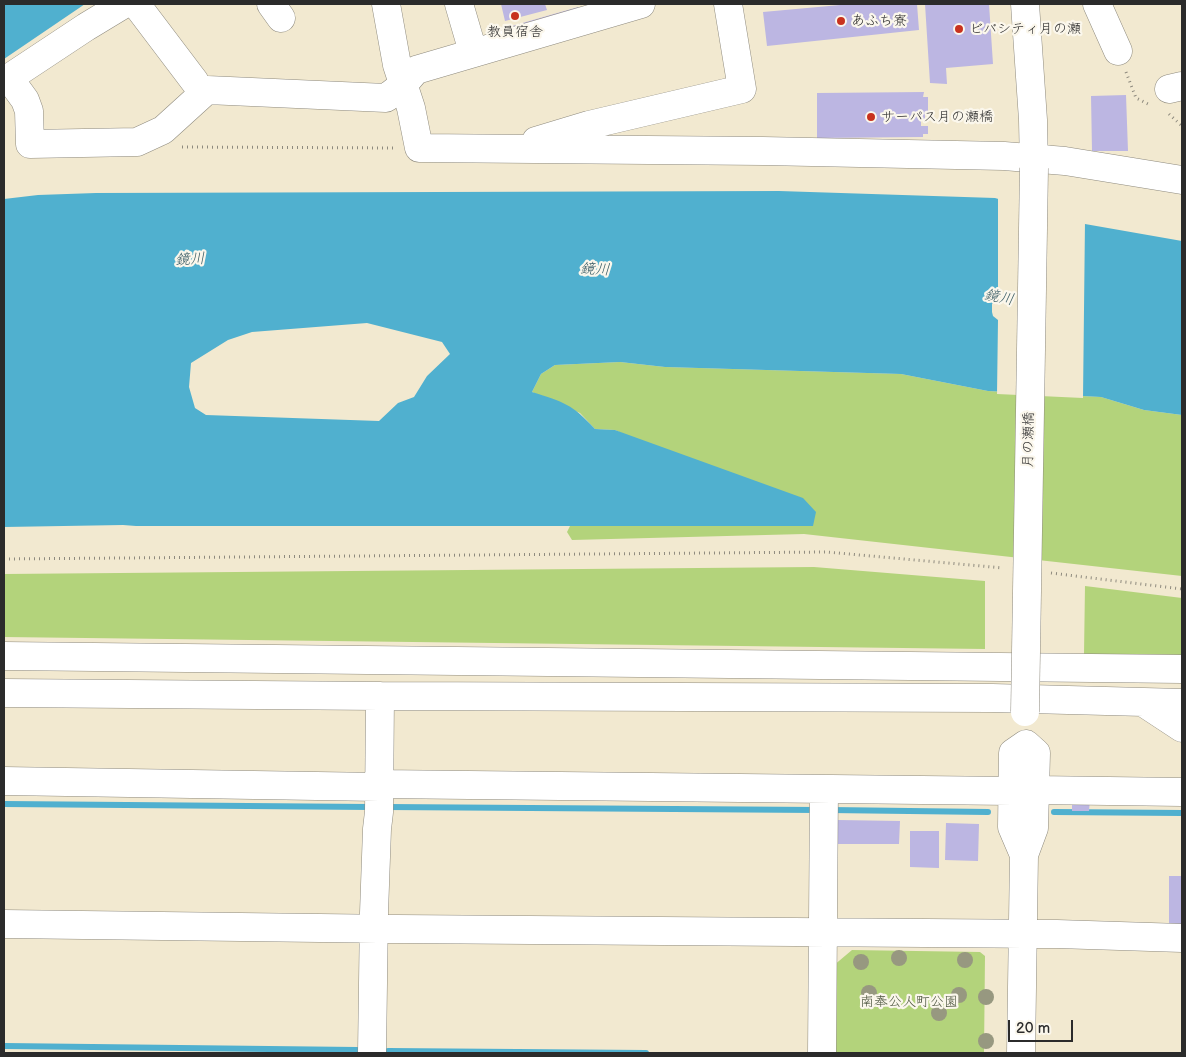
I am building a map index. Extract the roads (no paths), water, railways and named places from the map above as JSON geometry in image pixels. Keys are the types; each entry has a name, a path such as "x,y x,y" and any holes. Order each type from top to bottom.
{"street":[{"path":"124,4 9,78 25,100 29,112 30,144 137,142 162,130 207,90 386,98 404,84 416,70 590,11 641,4"},
{"path":"136,4 195,82"},
{"path":"386,4 397,64 411,108 419,148 763,151 1034,163 1182,180"},
{"path":"459,4 473,52"},
{"path":"508,149 589,125 742,89 728,4"},
{"name":"月の瀬橋","path":"1024,791 1036,753 1026,744 1024,712 1034,163 1025,4"},
{"path":"1097,4 1118,51"},
{"path":"4,656 1182,669"},
{"path":"4,693 992,698 1182,703"},
{"path":"372,1053 380,696"},
{"path":"1144,703 1182,728"},
{"path":"4,781 1182,792"},
{"path":"822,1053 824,789"},
{"path":"1021,1053 1024,855 1012,827 1024,791"},
{"path":"4,924 1023,934 1182,938"}],"water":[{"path":"4,4 85,4 4,59"},
{"name":"鏡川","path":"779,191 995,198 1085,224 1182,241 1182,415 1144,410 1101,397 988,391 901,374 665,367 620,362 555,365 541,374 532,392 567,405 580,414 595,429 615,430 803,498 816,512 813,526 123,525 4,527 4,199 38,195 96,193","holes":["367,323 442,342 450,354 427,376 414,397 398,403 379,421 206,415 195,408 189,387 191,363 228,340 252,332"]}],"waterway":[{"path":"4,804 370,807"},
{"path":"387,807 817,810"},
{"path":"830,810 988,812"},
{"path":"1054,812 1182,813"},
{"path":"4,1046 357,1050"},
{"path":"388,1051 646,1053"}],"place":[{"name":"教員宿舎","path":"515,16"},
{"name":"あふち寮","path":"841,21"},
{"name":"ビバシティ月の瀬","path":"959,29"},
{"name":"サーパス月の瀬橋","path":"871,117"}],"park label":[{"name":"南奉公人町公園","path":"909,1002"}]}
